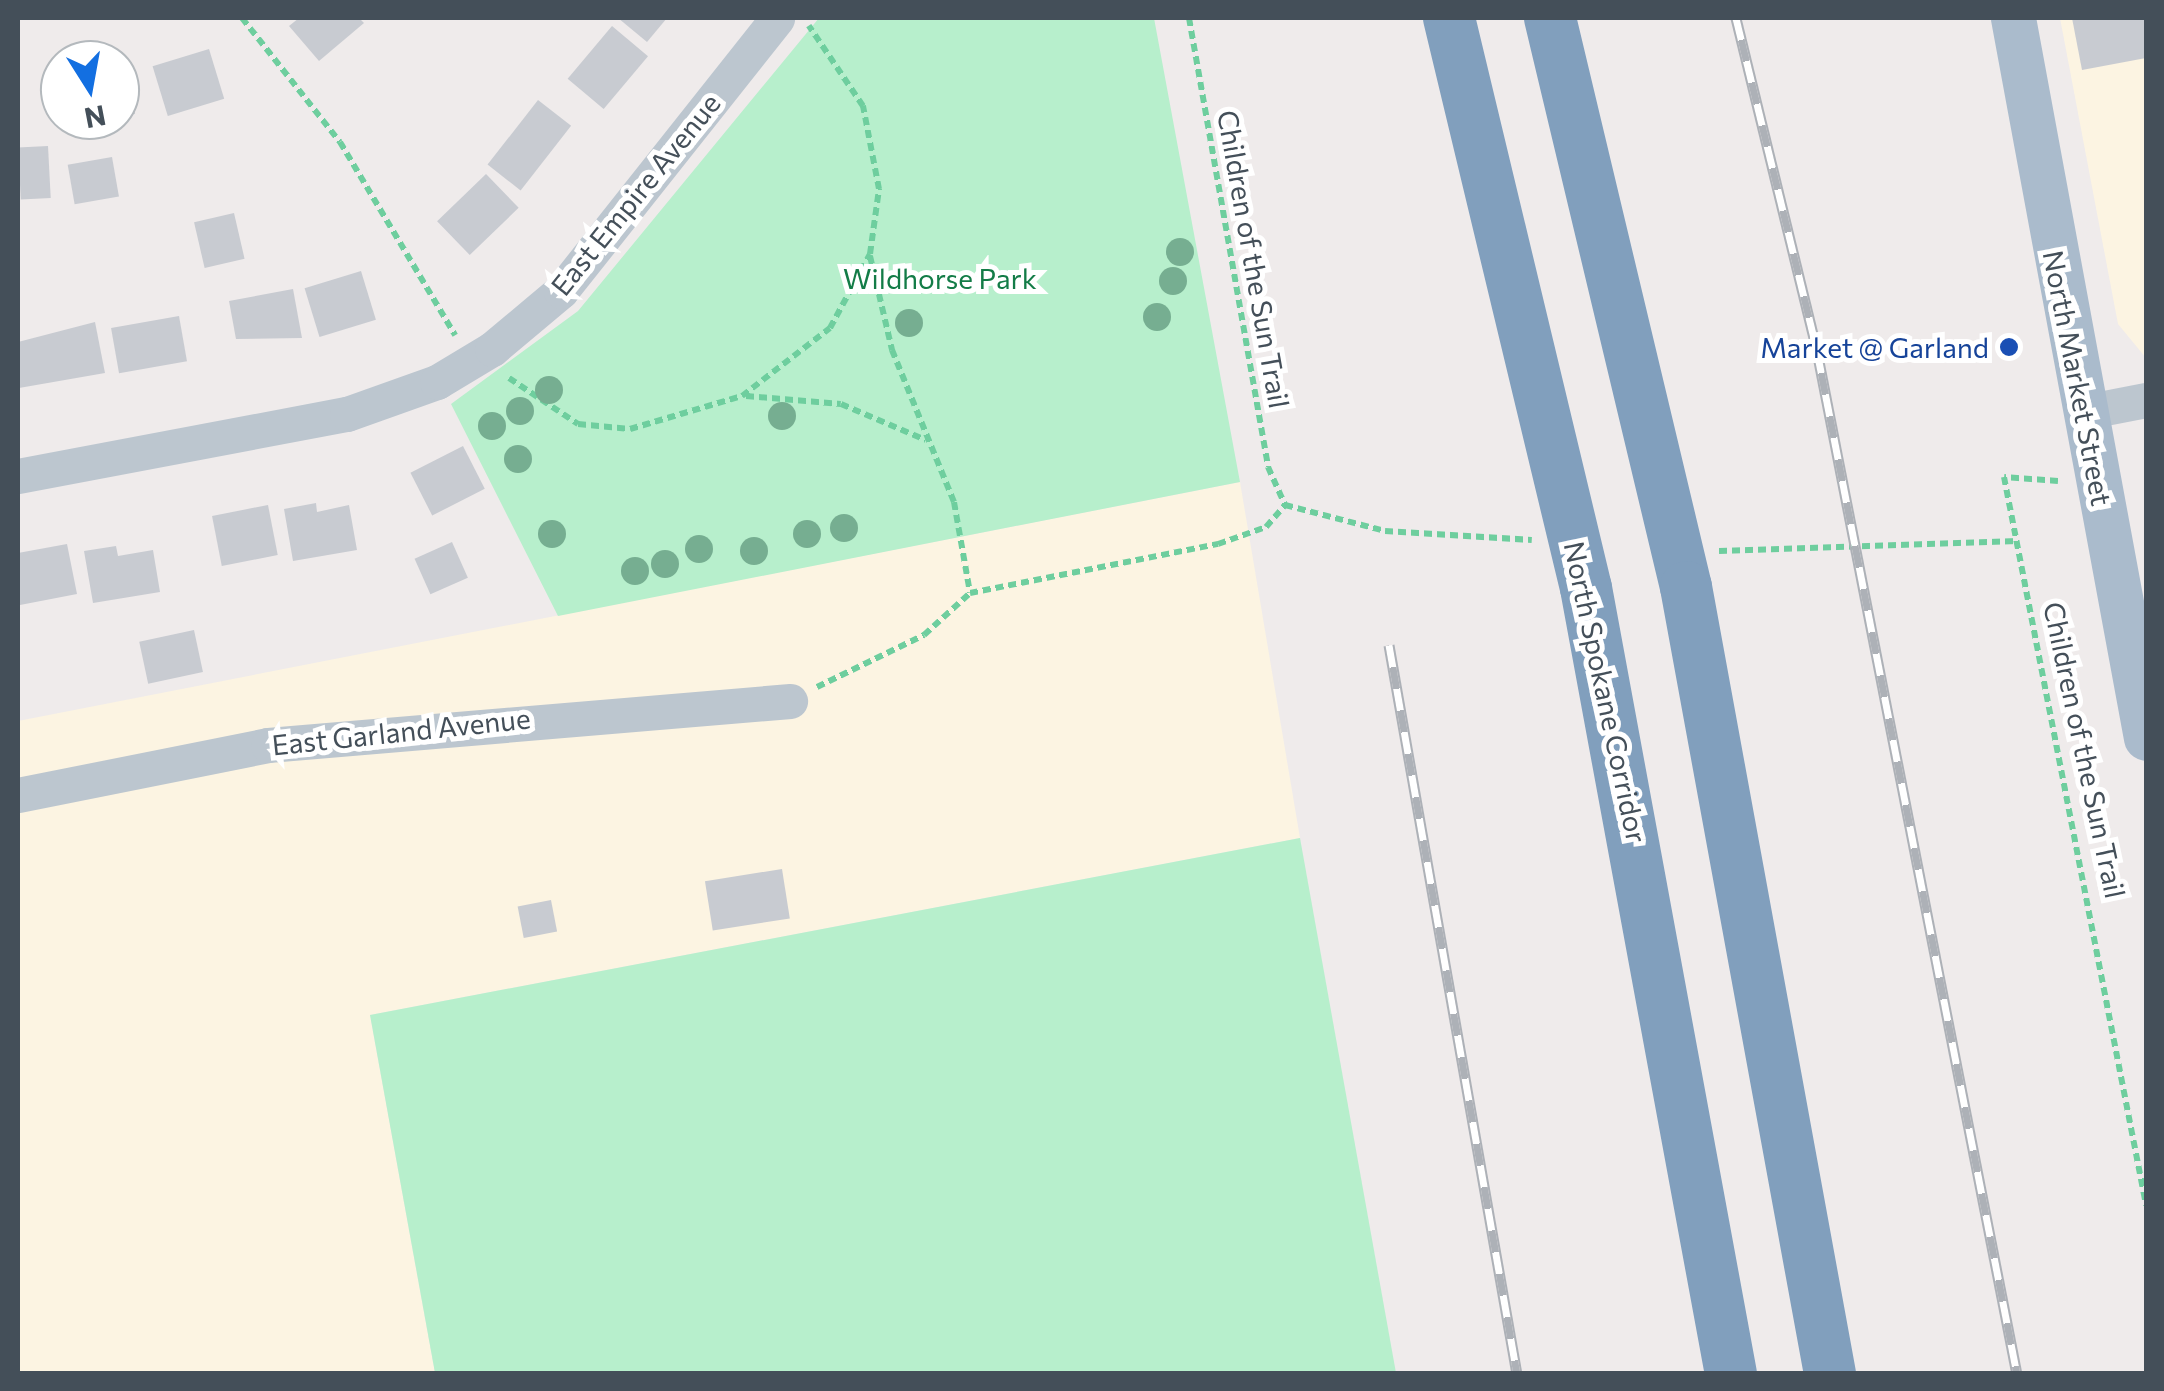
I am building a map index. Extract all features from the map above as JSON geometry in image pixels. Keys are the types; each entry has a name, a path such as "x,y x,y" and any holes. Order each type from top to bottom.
{"highway":[{"name":"North Spokane Corridor","path":"1450,18 1586,588 1731,1374"},
{"path":"1550,18 1686,587 1830,1374"}],"main road":[{"name":"North Market Street","path":"2012,18 2146,738"}],"street":[{"name":"East Empire Avenue","path":"18,476 347,414 481,356 561,291 776,18"},
{"path":"2084,412 2146,400"},
{"name":"East Garland Avenue","path":"18,795 268,744 790,700"}],"path":[{"path":"242,18 340,142 481,356 525,392 578,424 630,430 742,396 830,328 870,254"},
{"path":"802,18 863,106 879,190 870,254 881,316 954,502 970,593"},
{"name":"Children of the Sun Trail","path":"1188,18 1268,467 1285,506"},
{"path":"742,396 841,404 927,440"},
{"name":"Children of the Sun Trail","path":"2020,473 2004,477 2146,1204"},
{"path":"790,700 924,635 970,593 1218,544 1266,527 1285,506 1385,531"}],"shaded area":[{"path":"2060,18 2146,18 2146,358 2118,324"},
{"path":"1240,482 1300,838 370,1015 435,1373 18,1374 18,721"}],"green space":[{"name":"Wildhorse Park","path":"819,18 1154,18 1240,482 558,616 451,404 578,311"},
{"path":"1300,838 1396,1373 435,1373 370,1015"}],"building":[{"path":"299,18 359,18 364,23 319,61 289,26"},
{"path":"618,18 667,18 647,42"},
{"path":"2072,18 2146,18 2146,58 2082,70"},
{"path":"612,26 648,56 604,109 568,79"},
{"path":"209,49 224,99 168,116 153,66"},
{"path":"538,100 571,126 521,190 488,165"},
{"path":"48,146 51,198 21,199 18,148"},
{"path":"112,157 119,196 75,204 68,165"},
{"path":"486,174 519,208 470,255 437,221"},
{"path":"234,213 245,259 205,268 194,222"},
{"path":"361,271 376,320 319,337 305,288"},
{"path":"293,289 302,338 236,339 229,301"},
{"path":"179,316 187,361 119,373 111,328"},
{"path":"95,322 105,373 19,388 18,342"},
{"path":"463,446 485,489 432,516 410,473"},
{"path":"316,503 317,512 349,505 357,550 293,561 284,509"},
{"path":"268,505 278,555 222,566 212,516"},
{"path":"452,542 468,578 430,594 415,559"},
{"path":"67,544 77,594 20,605 18,553"},
{"path":"116,546 118,556 153,550 160,592 93,603 84,551"},
{"path":"194,630 203,672 148,684 139,642"},
{"path":"782,869 790,918 713,931 705,881"},
{"path":"551,900 557,931 524,938 518,906"}],"railway":[{"path":"1736,18 1817,351 2017,1374"},
{"path":"1389,645 1517,1374"}],"place":[{"name":"Market @ Garland","path":"2009,347"}]}
